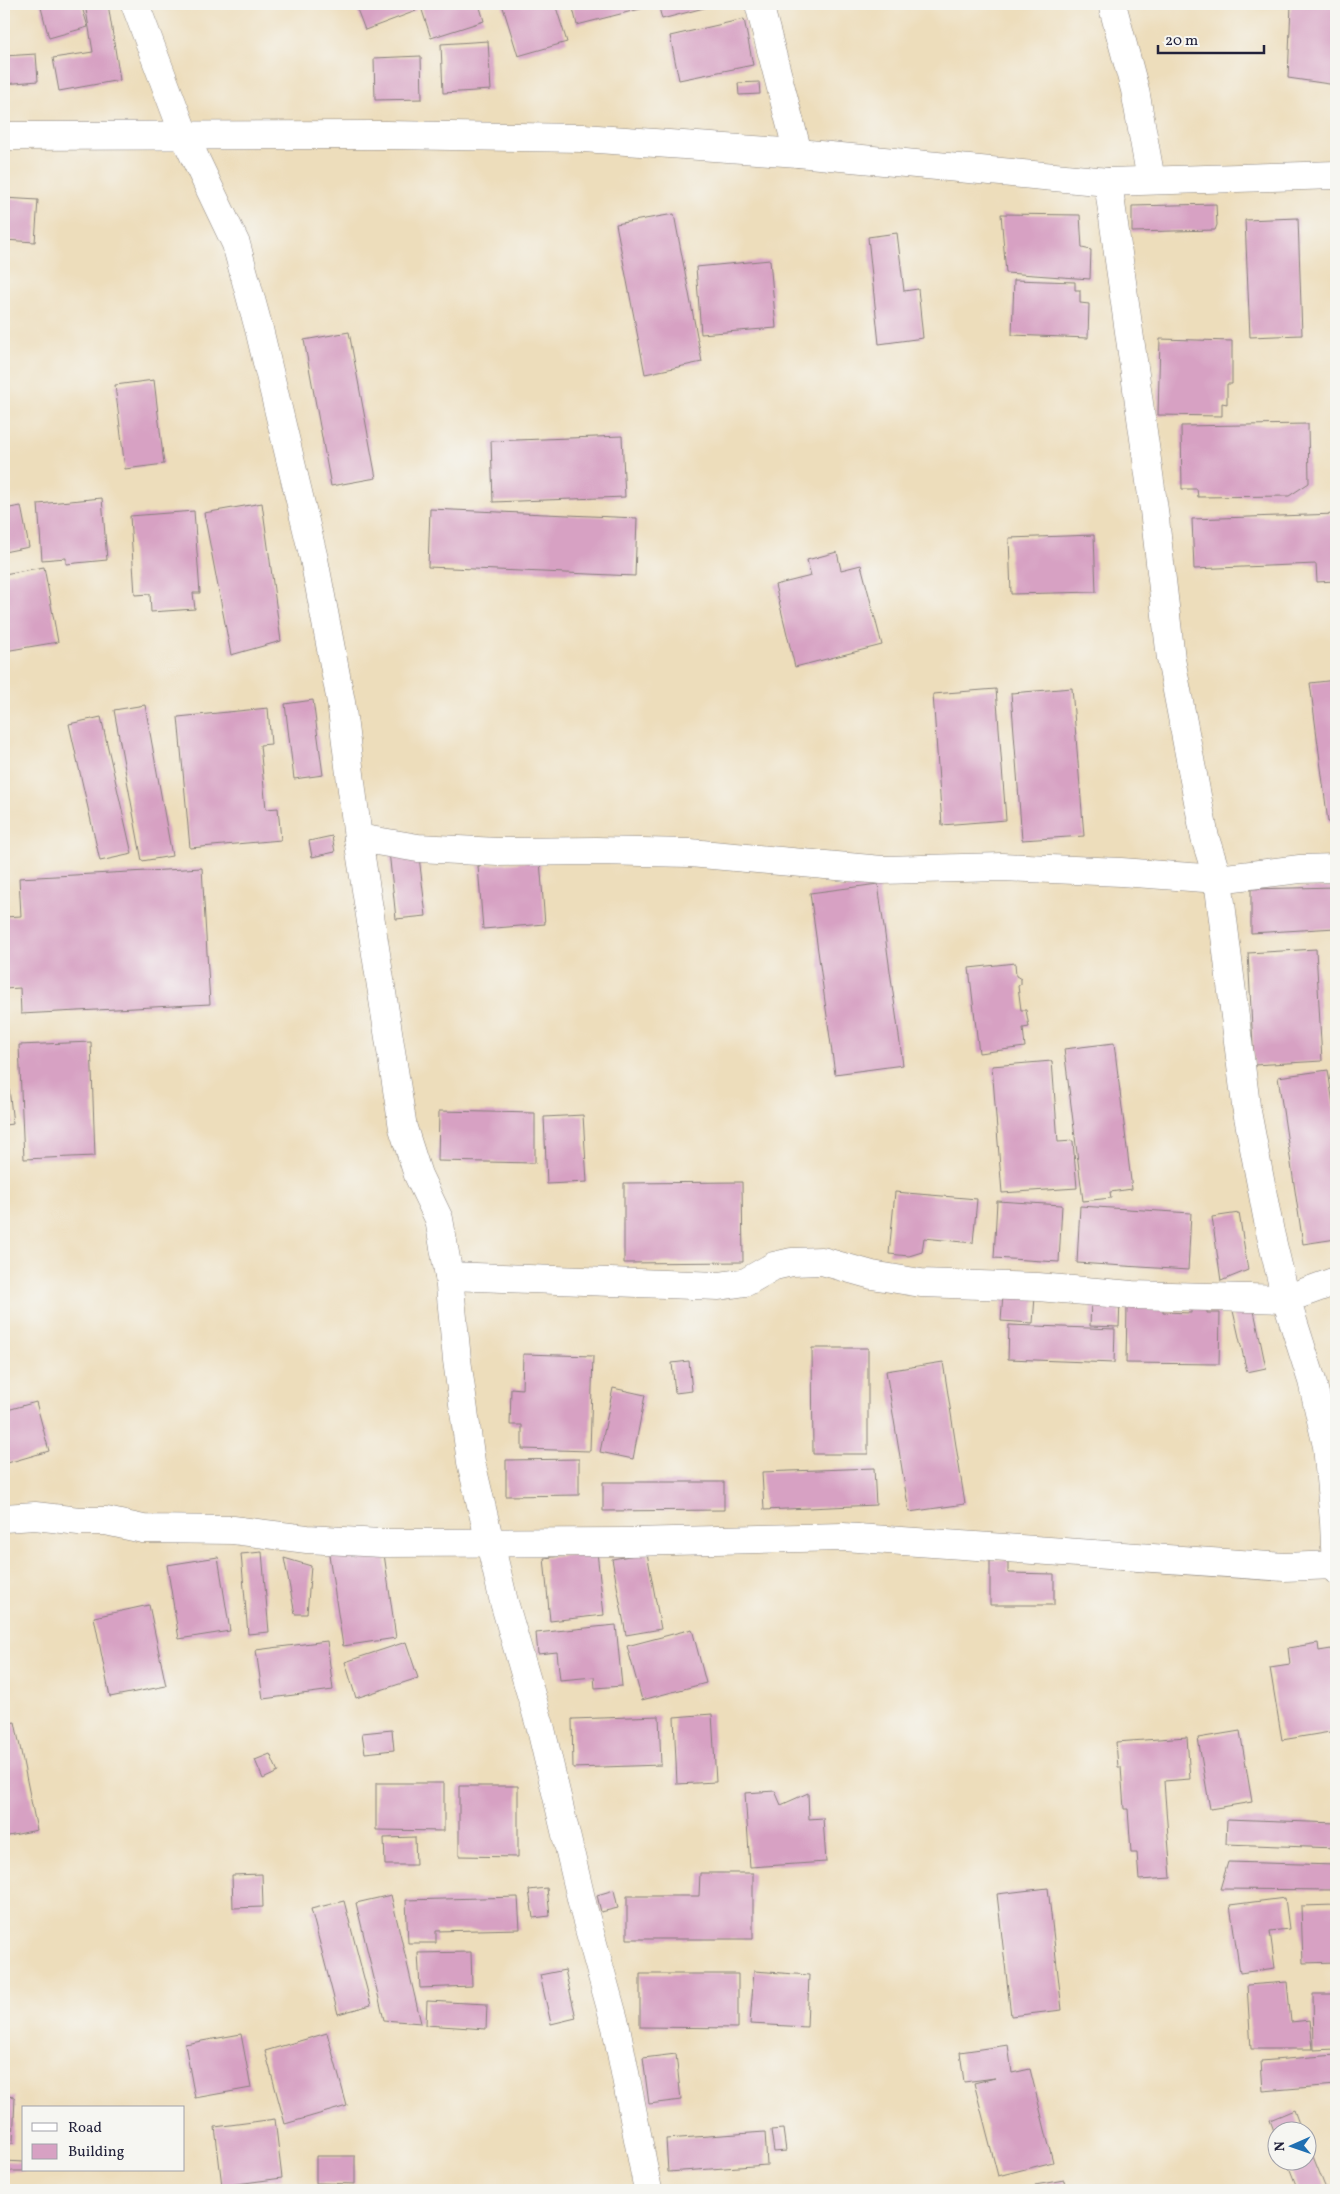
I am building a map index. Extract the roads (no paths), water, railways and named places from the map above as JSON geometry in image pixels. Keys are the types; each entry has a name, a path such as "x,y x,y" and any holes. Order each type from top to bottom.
{"street":[{"path":"135,4 185,136 236,244 259,328 314,559 341,702 358,838 403,1128 418,1175 439,1219 449,1276 457,1360 471,1462 504,1602 541,1729 584,1911 616,2027 648,2190"},
{"path":"759,4 798,153"},
{"path":"1112,4 1135,90 1151,180"},
{"path":"4,136 386,135 583,138 798,153 1108,182 1336,175"},
{"path":"4,1518 35,1516 79,1521 106,1521 143,1529 233,1530 307,1539 381,1543 842,1537 1284,1567 1336,1568 1327,1446 1312,1380 1286,1299 1270,1232 1246,1106 1218,879 1205,838 1171,659 1154,510 1108,182"},
{"path":"358,838 418,848 498,852 596,851 681,853 882,870 1002,867 1121,872 1218,879 1300,869 1336,868"},
{"path":"449,1276 719,1286 746,1282 774,1266 792,1262 822,1261 872,1275 921,1283 1038,1287 1132,1295 1286,1299 1336,1281"}]}
